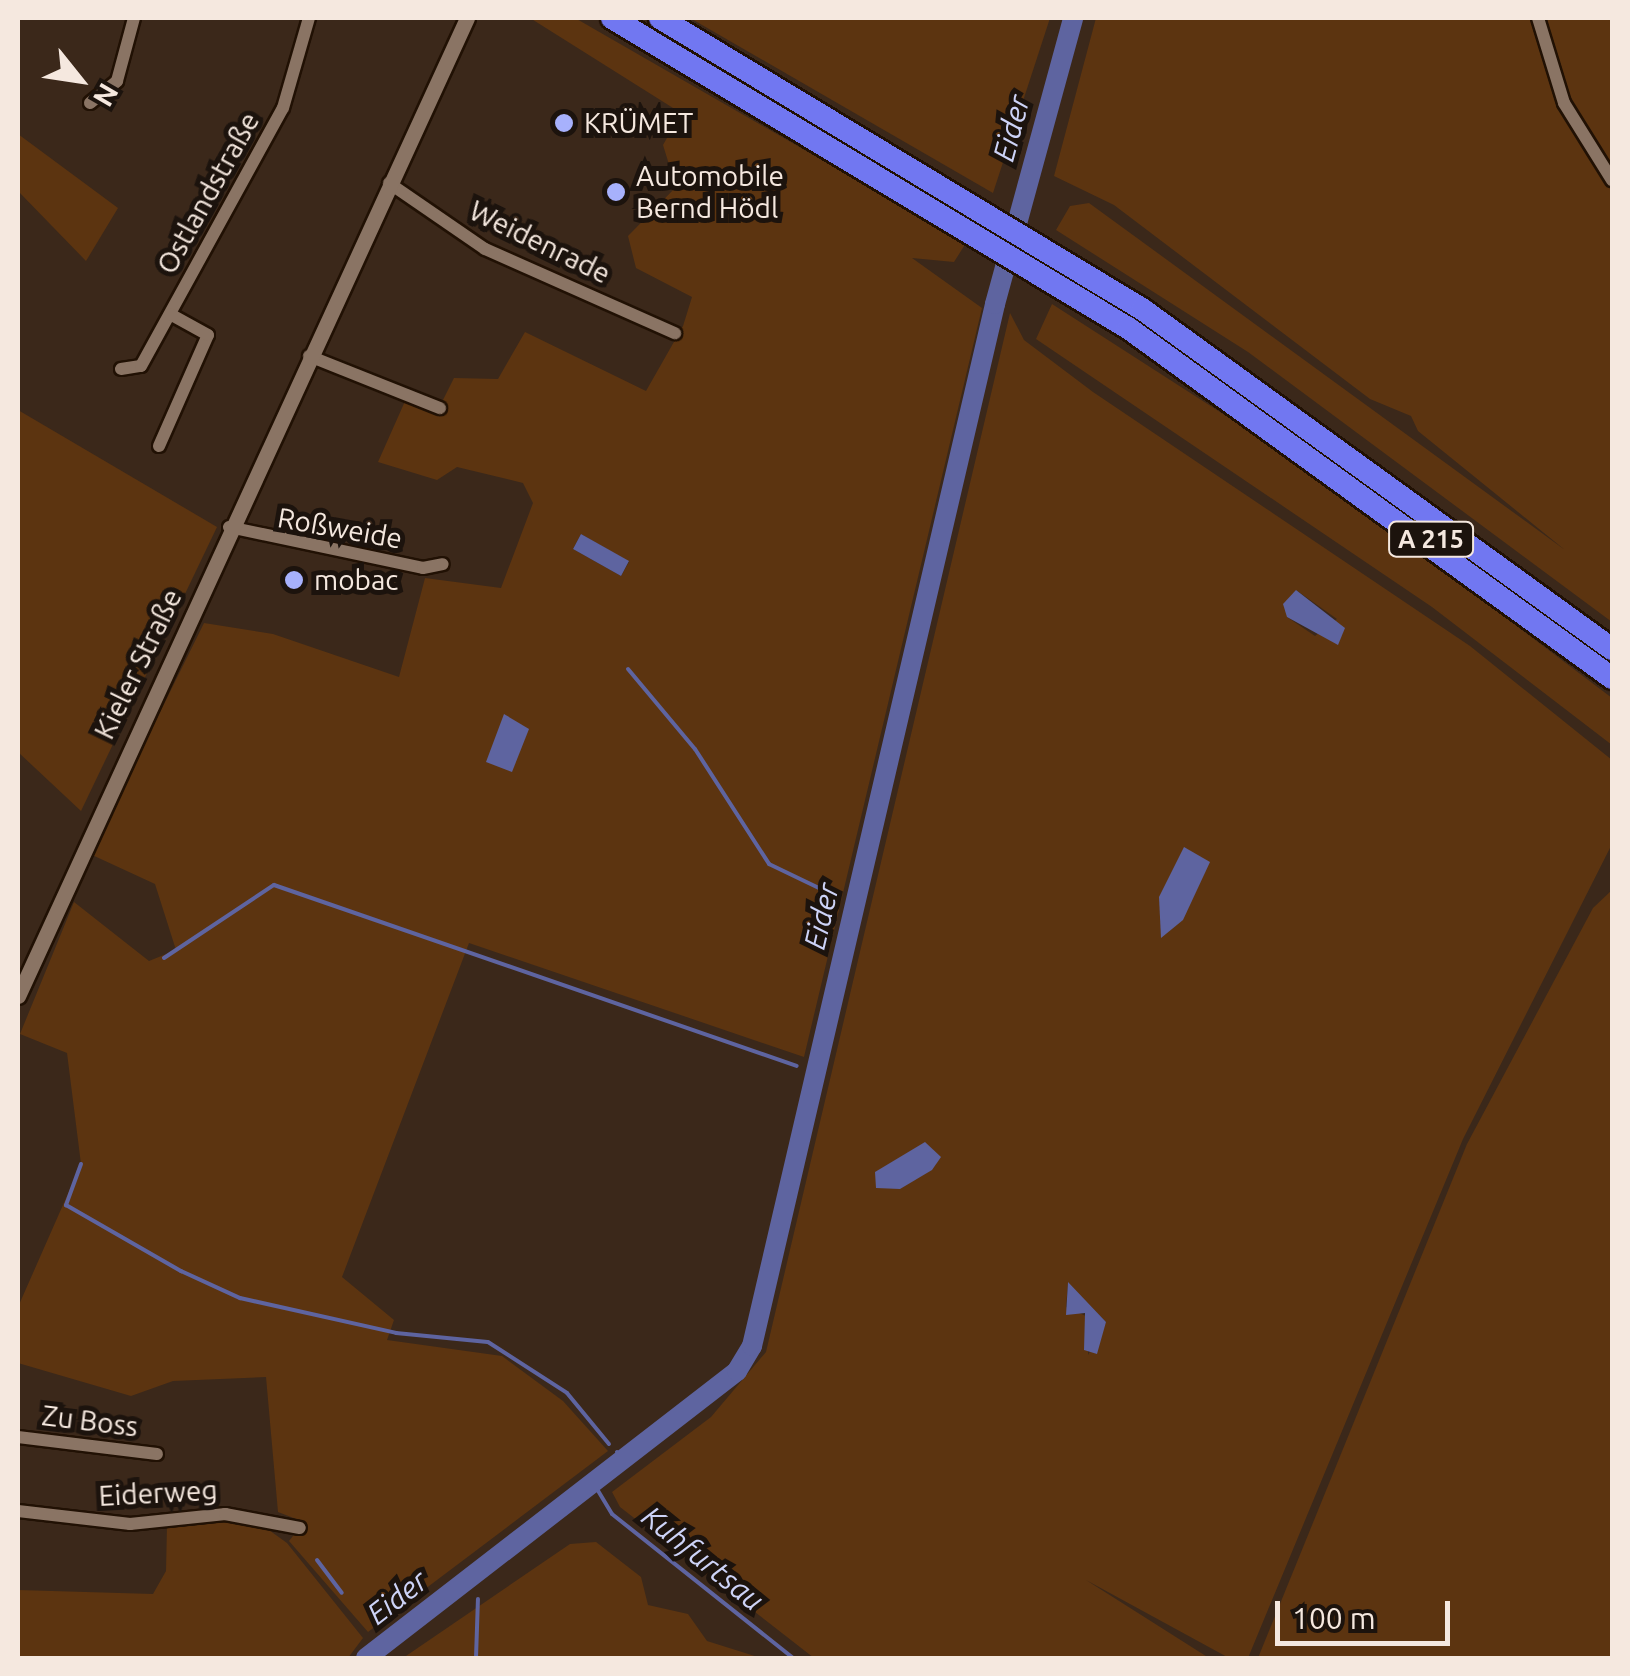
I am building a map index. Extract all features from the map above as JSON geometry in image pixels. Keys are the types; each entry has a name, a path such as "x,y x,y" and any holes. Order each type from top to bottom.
{"highway":[{"name":"A 215","path":"612,18 980,234 1245,406 1612,678"},
{"name":"A 215","path":"660,18 1043,246 1370,466 1612,649"}],"street":[{"path":"90,103 118,81 134,18"},
{"name":"Ostlandstraße","path":"121,370 141,366 283,108 309,18"},
{"name":"Kieler Straße","path":"18,996 230,527 467,18"},
{"path":"1538,18 1564,102 1612,180"},
{"name":"Weidenrade","path":"390,183 485,249 675,333"},
{"path":"159,446 208,335 170,314"},
{"path":"309,356 440,408"},
{"name":"Roßweide","path":"230,527 423,568 443,564"},
{"name":"Zu Boss","path":"18,1437 157,1454"},
{"name":"Eiderweg","path":"18,1511 130,1524 225,1514 300,1528"}],"shaded area":[{"path":"530,18 575,18 966,243 954,262 912,258 982,308 804,1057 469,943 342,1277 394,1320 387,1340 502,1356 563,1401 608,1451 368,1632 289,1541 304,1522 278,1512 266,1377 173,1381 131,1396 18,1363 18,1307 81,1164 67,1053 20,1034 74,902 149,961 176,950 155,884 90,854 204,623 273,634 399,677 425,578 501,588 533,503 523,483 457,467 437,480 378,462 406,399 441,404 454,378 498,379 525,332 646,391 683,326 692,297 636,268 628,236 676,187 663,145 681,113","holes":["581,534 629,562 621,576 573,549"]},
{"path":"690,18 1050,18 993,193"},
{"path":"1096,18 1612,18 1612,622 1248,352 1056,230 1070,206 1089,203 1565,550 1418,431 1411,416 1370,399 1114,205 1054,176"},
{"path":"18,134 118,208 86,261 18,191"},
{"path":"1052,304 1313,472 1612,698 1612,745 1432,607 1036,339"},
{"path":"1010,313 1024,340 1093,392 1470,646 1612,760 1612,844 1463,1139 1248,1658 1229,1658 1086,1580 1209,1658 814,1658 620,1507 612,1492 711,1417 766,1352","holes":["1296,590 1337,619 1315,636 1287,617","1068,1283 1106,1322 1088,1355 1088,1317 1066,1307"]},
{"path":"18,410 217,527 81,811 18,752"},
{"path":"1612,890 1612,1658 1258,1658 1467,1144 1593,908"},
{"path":"208,1520 262,1525 287,1543 363,1638 348,1658 18,1658 18,1590 153,1594 166,1571 167,1525"},
{"path":"596,1542 641,1577 648,1605 688,1614 707,1641 761,1658 403,1658 570,1544"}],"water":[{"path":"581,534 629,561 621,576 573,549"},
{"path":"1296,590 1345,628 1338,645 1287,617 1283,604"},
{"path":"504,714 529,729 512,772 486,762"},
{"path":"1184,847 1210,862 1183,920 1161,938 1159,897"},
{"path":"925,1142 941,1157 932,1170 900,1189 876,1188 875,1172"},
{"path":"1068,1282 1106,1322 1097,1354 1084,1350 1085,1313 1066,1315"}],"waterway":[{"name":"Eider","path":"366,1658 737,1371 752,1346 995,304 1073,18"},
{"path":"628,669 695,749 769,864 823,890"},
{"path":"164,958 274,885 797,1066"},
{"path":"81,1164 66,1205 181,1271 240,1298 396,1333 488,1342 567,1393 609,1444"},
{"name":"Eider","path":"617,1452 623,1462"},
{"name":"Kuhfurtsau","path":"594,1484 612,1514 793,1658"},
{"path":"317,1560 342,1593"},
{"path":"476,1658 478,1599"}],"place":[{"name":"KRÜMET","path":"564,123"},
{"name":"Automobile Bernd Hödl","path":"616,192"},
{"name":"mobac","path":"294,580"}]}
